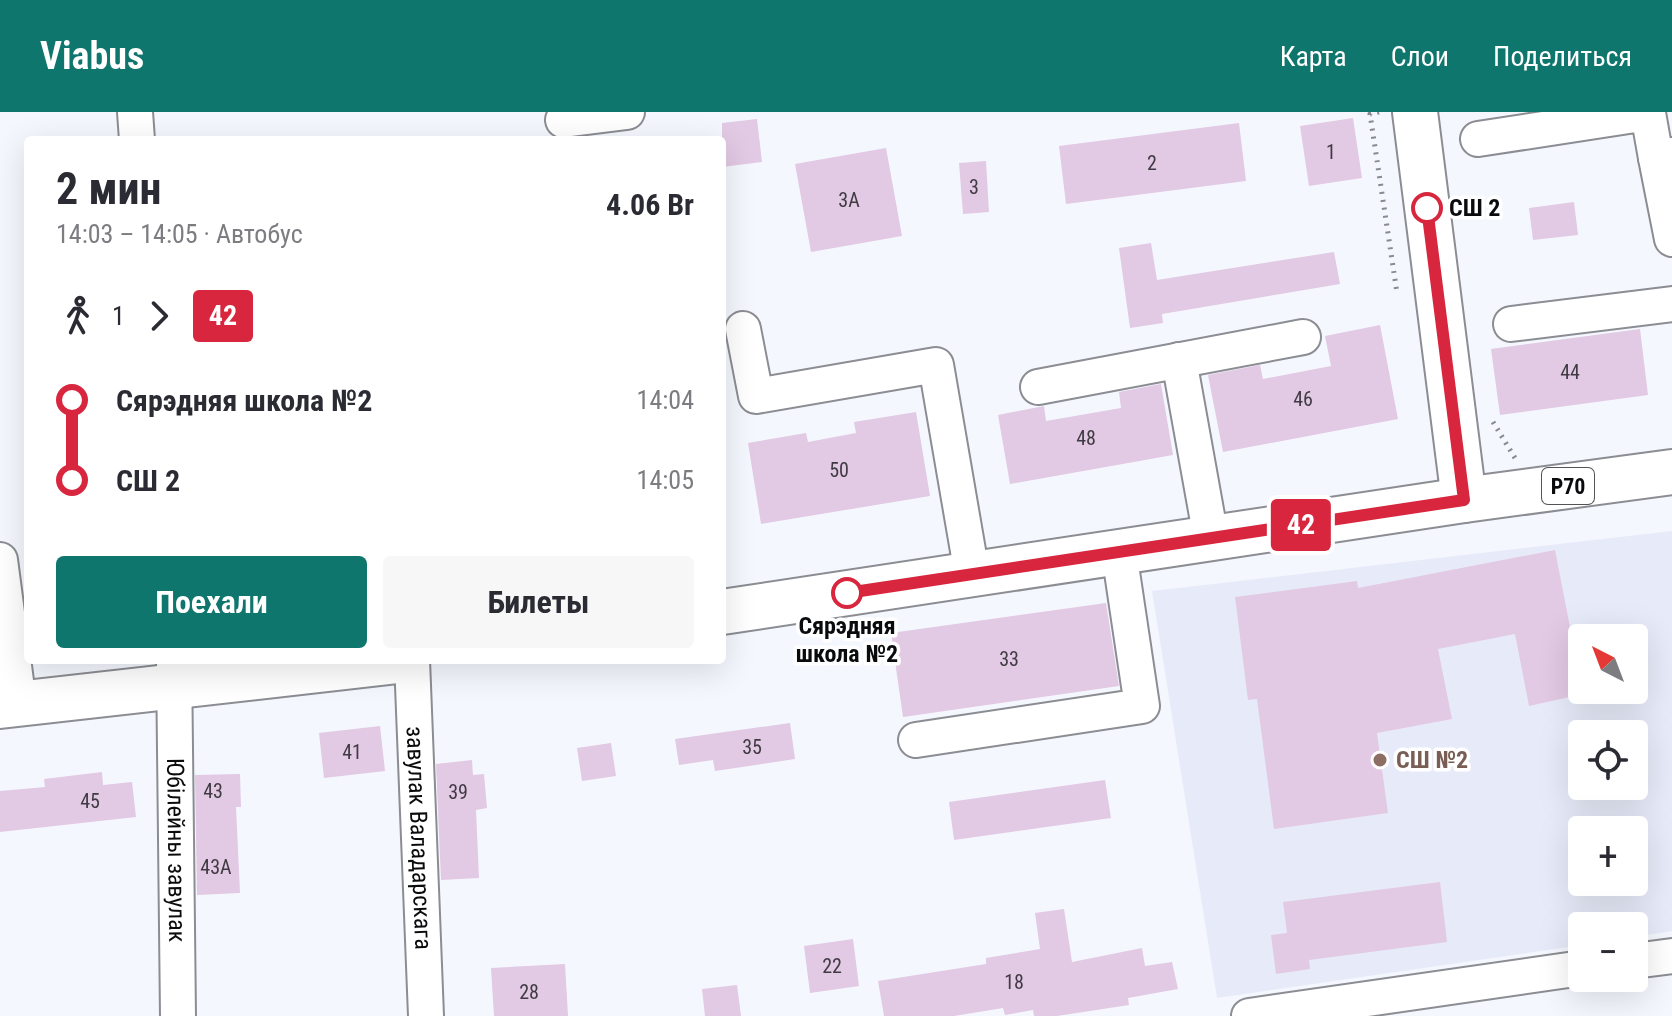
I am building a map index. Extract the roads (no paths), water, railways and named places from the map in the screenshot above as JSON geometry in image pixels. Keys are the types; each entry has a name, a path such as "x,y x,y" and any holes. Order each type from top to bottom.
{"main road":[{"path":"726,611 1464,500 1415,112"},
{"name":"Р70","path":"1464,500 1672,472"},
{"path":"10,705 174,673 337,664"}],"street":[{"path":"135,112 137,136"},
{"path":"563,120 627,112"},
{"path":"1478,139 1648,113 1664,156 1672,239"},
{"path":"1511,324 1672,304"},
{"path":"743,329 756,396 936,365 972,574"},
{"path":"1038,387 1303,337"},
{"path":"1179,360 1211,538"},
{"path":"916,740 1142,706 1119,552"},
{"path":"0,560 10,705"},
{"name":"завулак Валадарскага","path":"410,664 426,1016"},
{"name":"Юбілейны завулак","path":"174,673 178,1016"},
{"path":"1648,959 1672,956"},
{"path":"1249,1016 1568,970"}],"place":[{"name":"СШ 2","path":"1427,208"},
{"name":"Сярэдняя школа №2","path":"847,593"},
{"name":"СШ №2","path":"1380,760"}]}
